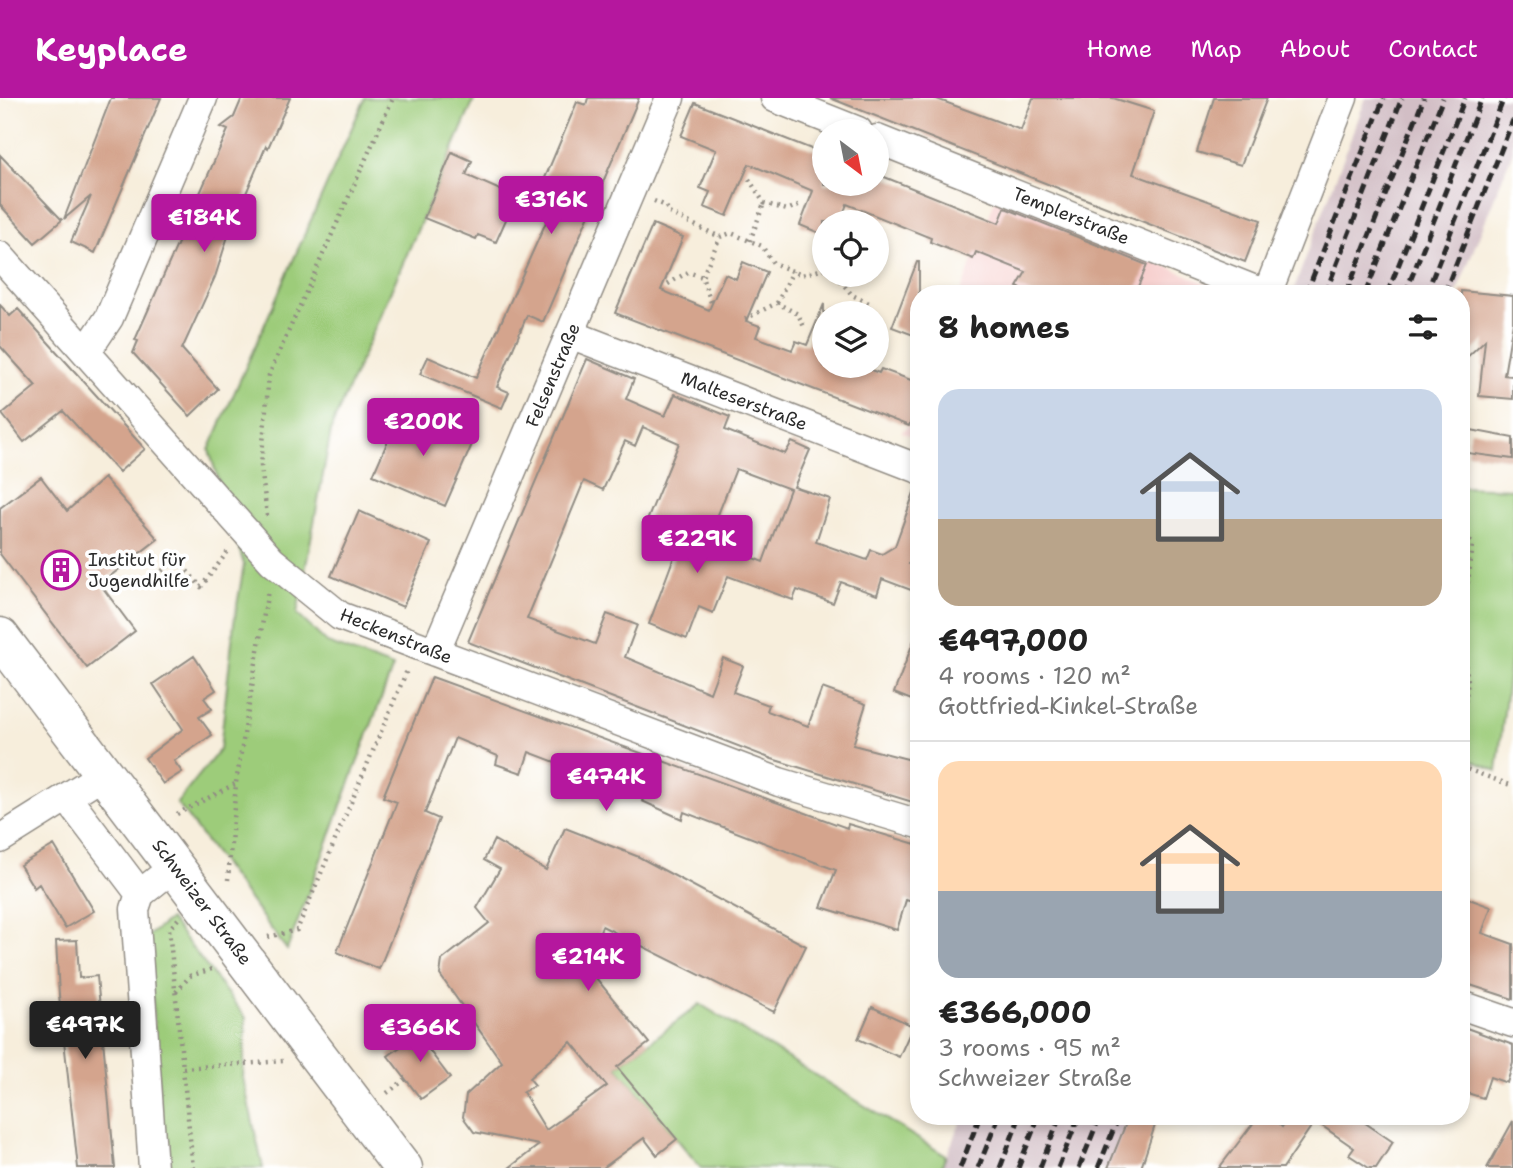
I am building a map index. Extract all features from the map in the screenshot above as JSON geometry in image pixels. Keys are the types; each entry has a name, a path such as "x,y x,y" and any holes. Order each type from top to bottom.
{"main road":[{"name":"Schweizer Straße","path":"0,637 402,1168"}],"street":[{"path":"87,351 109,318 202,98"},
{"name":"Felsenstraße","path":"427,648 570,334 670,98"},
{"path":"775,98 828,119"},
{"path":"1270,285 1343,98"},
{"name":"Templerstraße","path":"889,144 1243,285"},
{"name":"Heckenstraße","path":"0,256 272,561 340,615 779,782 910,821"},
{"name":"Malteserstraße","path":"570,334 910,466"},
{"path":"0,839 68,799 105,773"},
{"path":"68,799 140,894"},
{"path":"153,1168 135,926 140,894 175,866"},
{"path":"1470,1007 1513,1023"}],"path":[{"path":"228,880 236,783 272,561 261,466 269,375 393,98"},
{"path":"749,179 764,203 787,210 803,203"},
{"path":"630,192 666,206 669,214 720,237 731,233 762,246 773,263 802,275 812,272"},
{"path":"750,241 764,203"},
{"path":"711,302 702,277 720,237"},
{"path":"745,319 777,303 793,271"},
{"path":"668,284 688,272 702,277"},
{"path":"846,287 852,295 865,301"},
{"path":"777,303 798,314 805,329"},
{"path":"117,590 153,579 177,559 201,587 220,559 247,532"},
{"path":"1470,541 1473,545 1470,567"},
{"path":"268,937 297,930 427,648"},
{"path":"1470,770 1513,786"},
{"path":"177,814 236,783"},
{"path":"179,918 169,929 193,1168"},
{"path":"176,992 190,976 216,968"},
{"path":"183,1068 287,1060"},
{"path":"387,1093 406,1079"}],"shaded area":[{"path":"1366,98 1513,98 1513,151 1460,285 1295,285"},
{"path":"998,192 1210,285 963,285"},
{"path":"910,424 910,436 901,432"},
{"path":"960,1125 1126,1125 1108,1168 941,1168"}],"green space":[{"path":"365,98 475,98 332,426 297,614 327,643 393,667 287,950 177,803 220,749 234,623 244,565 209,450"},
{"path":"1470,487 1513,489 1513,637 1497,771 1470,759"},
{"path":"170,919 246,1018 243,1078 263,1168 164,1168 148,936"},
{"path":"700,1004 946,1156 941,1168 701,1168 617,1067"}],"building":[{"path":"111,98 161,98 95,253 71,242 91,196 64,219"},
{"path":"242,98 290,98 268,148 266,146 228,236 215,277 182,349 218,389 190,416 133,353 138,341 135,340 228,130 221,127 234,117"},
{"path":"588,98 639,98 543,322 527,315 497,387 509,392 502,408 420,374 428,357 476,378 551,211 534,204 577,102 586,105"},
{"path":"830,98 934,98 1021,130 1033,98 1113,98 1154,111 1133,174 1261,220 1245,262 889,121 889,119"},
{"path":"1214,98 1267,98 1241,165 1197,152"},
{"path":"695,103 812,149 812,191 749,164 727,216 704,207 710,192 700,188 716,150 681,136"},
{"path":"452,152 472,161 466,175 516,197 496,242 478,235 476,239 424,218"},
{"path":"0,155 62,220 35,243 0,205"},
{"path":"889,179 999,223 1005,208 1147,265 1139,285 1018,285 1026,272 976,252 973,259 930,242 931,238 889,221 889,210 862,210 847,204 845,210 812,210 812,230 800,225 812,194 812,196 889,196"},
{"path":"653,224 683,237 661,290 709,310 725,274 736,279 743,262 767,272 746,321 760,326 756,337 792,350 796,341 807,345 812,333 812,378 889,378 889,372 910,380 909,426 615,313"},
{"path":"919,262 919,285 910,285 910,334 892,327"},
{"path":"1470,292 1513,296 1513,322 1504,375 1513,376 1513,399 1479,396 1485,340 1470,354"},
{"path":"0,305 10,316 18,309 145,449 119,472 63,411 24,442 2,414 36,386 0,346"},
{"path":"587,359 634,379 626,399 665,416 675,394 730,417 725,430 785,454 792,442 810,450 794,487 830,499 816,542 867,560 871,550 882,554 895,546 910,504 910,590 882,579 877,595 841,582 833,603 797,590 793,600 728,576 713,613 699,607 687,639 649,624 681,538 646,523 679,443 643,427 635,446 625,441 603,490 584,481 527,619 595,644 607,614 637,625 625,657 710,693 723,658 743,666 733,692 769,705 767,711 808,726 822,688 866,704 853,745 910,760 910,801 772,759 468,642","holes":["736,469 790,489 763,562 708,540"]},
{"path":"401,411 473,442 445,506 373,475"},
{"path":"1471,430 1513,438 1513,459 1470,453"},
{"name":"Institut für Jugendhilfe","path":"41,477 67,511 104,478 158,539 100,584 135,631 87,668 0,554 0,508"},
{"path":"359,511 431,543 403,607 331,576"},
{"path":"910,651 910,699 894,693"},
{"path":"194,656 216,690 204,698 212,709 199,717 212,735 174,761 182,772 163,784 145,758 183,729 153,684"},
{"path":"432,677 847,828 848,824 910,842 910,901 906,900 897,930 821,907 836,870 684,812 682,819 642,801 644,796 529,752 522,773 496,764 498,756 455,738 425,813 439,819 379,969 337,952 397,802 383,797"},
{"path":"565,828 639,857 806,946 774,1012 602,926 587,967 649,1043 617,1067 677,1139 657,1155 644,1138 603,1168 509,1168 539,1145 474,1132 463,1117 466,1095 502,1062 440,975 442,960 489,923 477,908 500,869 484,860 494,840 546,870","holes":["571,1042 607,1086 546,1130 523,1092 535,1085 529,1078"]},
{"path":"54,845 94,911 65,928 39,884 34,888 20,865"},
{"path":"1470,899 1491,907 1482,933 1513,944 1513,999 1470,985"},
{"path":"77,940 79,978 97,976 115,1168 78,1168 59,995 56,941"},
{"path":"872,1007 910,1025 910,1033 899,1057 858,1039"},
{"path":"426,1028 438,1043 429,1050 450,1078 421,1099 388,1056"},
{"path":"1470,1029 1513,1045 1513,1063 1507,1083 1490,1077 1483,1098 1470,1094"},
{"path":"1513,1121 1513,1168 1487,1168"},
{"path":"1125,1125 1155,1125 1141,1168 1108,1168"},
{"path":"1252,1125 1312,1125 1283,1168 1219,1168"},
{"path":"1321,1125 1368,1125 1393,1142 1376,1168 1369,1168 1349,1155 1354,1148"}],"railway":[{"path":"1310,285 1384,98"},
{"path":"1329,285 1402,98"},
{"path":"1350,285 1424,98"},
{"path":"1369,285 1443,98"},
{"path":"1391,285 1465,98"},
{"path":"1409,285 1482,98"},
{"path":"1430,285 1504,98"},
{"path":"1448,285 1513,120"},
{"path":"960,1168 977,1125"},
{"path":"978,1168 995,1125"},
{"path":"1000,1168 1017,1125"},
{"path":"1018,1168 1035,1125"},
{"path":"1040,1168 1057,1125"},
{"path":"1058,1168 1075,1125"},
{"path":"1079,1168 1096,1125"},
{"path":"1098,1168 1115,1125"}],"place":[{"name":"Institut für Jugendhilfe","path":"61,570"}]}
